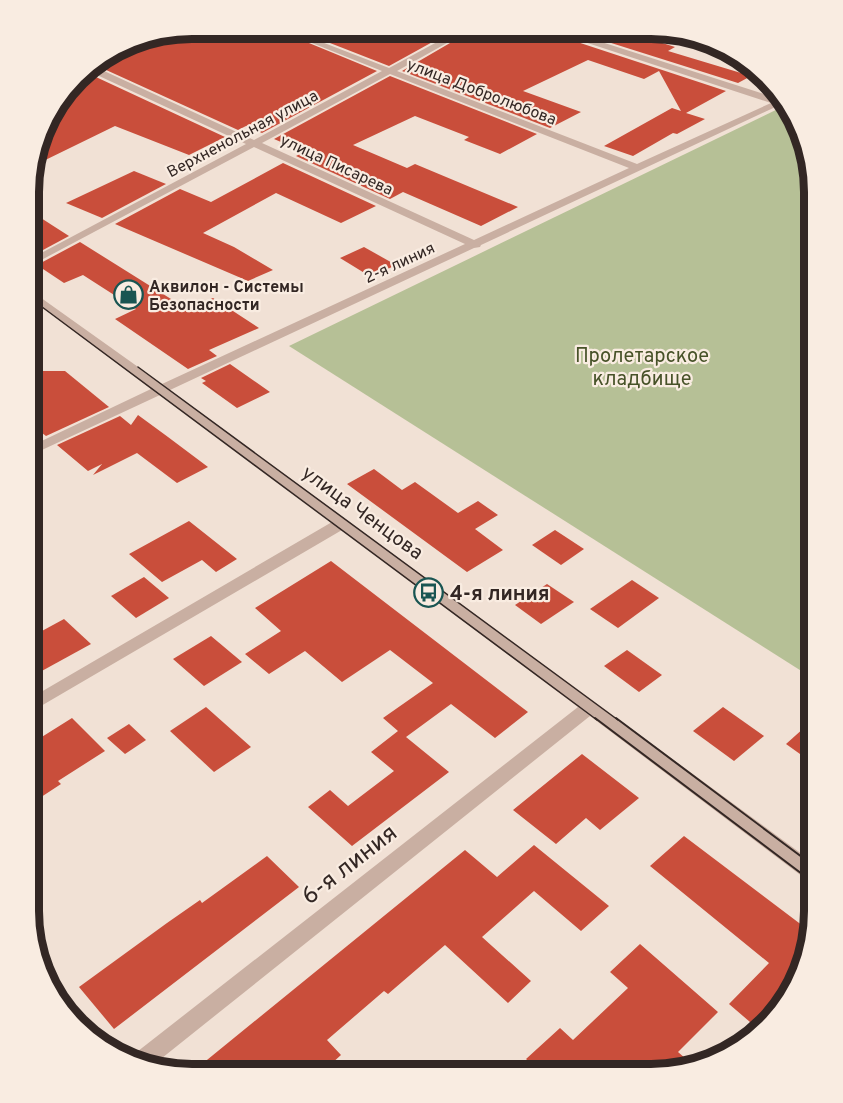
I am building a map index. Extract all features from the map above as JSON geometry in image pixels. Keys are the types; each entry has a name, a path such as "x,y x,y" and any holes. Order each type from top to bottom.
{"street":[{"name":"улица Добролюбова","path":"307,39 638,168"},
{"name":"Верхненольная улица","path":"39,258 449,39"},
{"path":"585,39 772,100"},
{"name":"улица Писарева","path":"98,72 476,245"},
{"name":"2-я линия","path":"39,447 776,104"},
{"name":"улица Ченцова","path":"39,300 804,867"},
{"path":"39,701 342,523"},
{"name":"6-я линия","path":"147,1057 589,707"}],"green space":[{"name":"Пролетарское кладбище","path":"779,109 788,124 799,152 804,192 804,673 289,346"}],"building":[{"path":"299,39 377,71 262,133 246,126 238,130 103,68 115,59 133,51 172,40"},
{"path":"320,39 438,39 389,66"},
{"path":"457,39 568,39 726,91 686,113 705,119 677,134 673,133 633,156 604,146 672,108 681,111 659,71 644,79 588,60 523,91 581,112 550,128 402,71"},
{"path":"599,39 650,39 675,47 668,51 750,76 738,83"},
{"path":"93,76 225,137 189,155 115,126 42,162 59,115 77,91"},
{"path":"390,76 537,134 500,154 464,140 469,137 415,116 353,145 407,168 415,164 518,207 481,226 403,192 390,199 296,156 304,152 274,139"},
{"path":"283,163 376,206 341,223 276,193 203,233 234,247 273,270 248,281 115,224 180,189 211,202"},
{"path":"134,171 166,184 102,218 66,203"},
{"path":"39,217 69,236 39,252"},
{"path":"80,242 187,309 213,298 259,328 209,350 217,356 188,369 115,319 136,309 83,275 64,283 39,266 39,264"},
{"path":"364,247 396,265 371,277 340,258"},
{"path":"230,364 270,392 237,408 202,383 206,381 201,378"},
{"path":"39,371 65,371 109,407 46,436 39,431"},
{"path":"138,415 208,467 177,483 137,453 93,475 102,464 88,471 57,445 120,416 131,425"},
{"path":"374,469 402,490 415,482 458,513 478,501 498,515 475,529 503,550 467,572 347,484"},
{"path":"189,521 237,559 216,572 202,560 162,582 129,554"},
{"path":"555,530 584,549 561,565 532,545"},
{"path":"331,561 528,712 495,738 451,704 406,737 449,772 352,846 308,807 330,790 348,806 394,771 371,752 398,731 383,718 433,683 390,650 342,682 305,651 269,674 245,654 281,631 255,608"},
{"path":"144,577 169,598 136,618 111,596"},
{"path":"632,580 659,598 618,628 590,609"},
{"path":"547,584 574,602 541,624 515,605"},
{"path":"64,619 91,644 39,673 39,633"},
{"path":"211,636 242,662 204,686 173,659"},
{"path":"627,650 662,675 639,692 604,666"},
{"path":"206,707 251,747 214,772 170,731"},
{"path":"723,707 764,736 734,761 693,731"},
{"path":"72,718 105,751 58,781 61,784 39,798 39,739"},
{"path":"129,724 146,740 125,754 107,738"},
{"path":"804,728 804,757 786,744"},
{"path":"582,754 639,798 600,830 586,818 556,844 513,810"},
{"path":"684,836 803,926 796,960 788,979 766,1012 753,1025 729,1004 769,963 650,866"},
{"path":"534,845 609,906 581,931 534,891 482,937 531,981 508,1003 445,945 388,994 384,991 327,1040 341,1055 331,1064 202,1064 465,850 497,877"},
{"path":"267,856 299,887 114,1029 79,987 200,900 202,903"},
{"path":"640,944 718,1012 678,1052 687,1060 651,1064 531,1064 526,1059 560,1028 573,1040 628,988 610,972"}],"tram line":[{"path":"39,305 597,720"},
{"path":"138,367 618,720"},
{"path":"595,718 804,875"},
{"path":"616,718 804,859"}],"place":[{"name":"Аквилон - Системы Безопасности","path":"128,295"},
{"name":"4-я линия","path":"429,593"}]}
